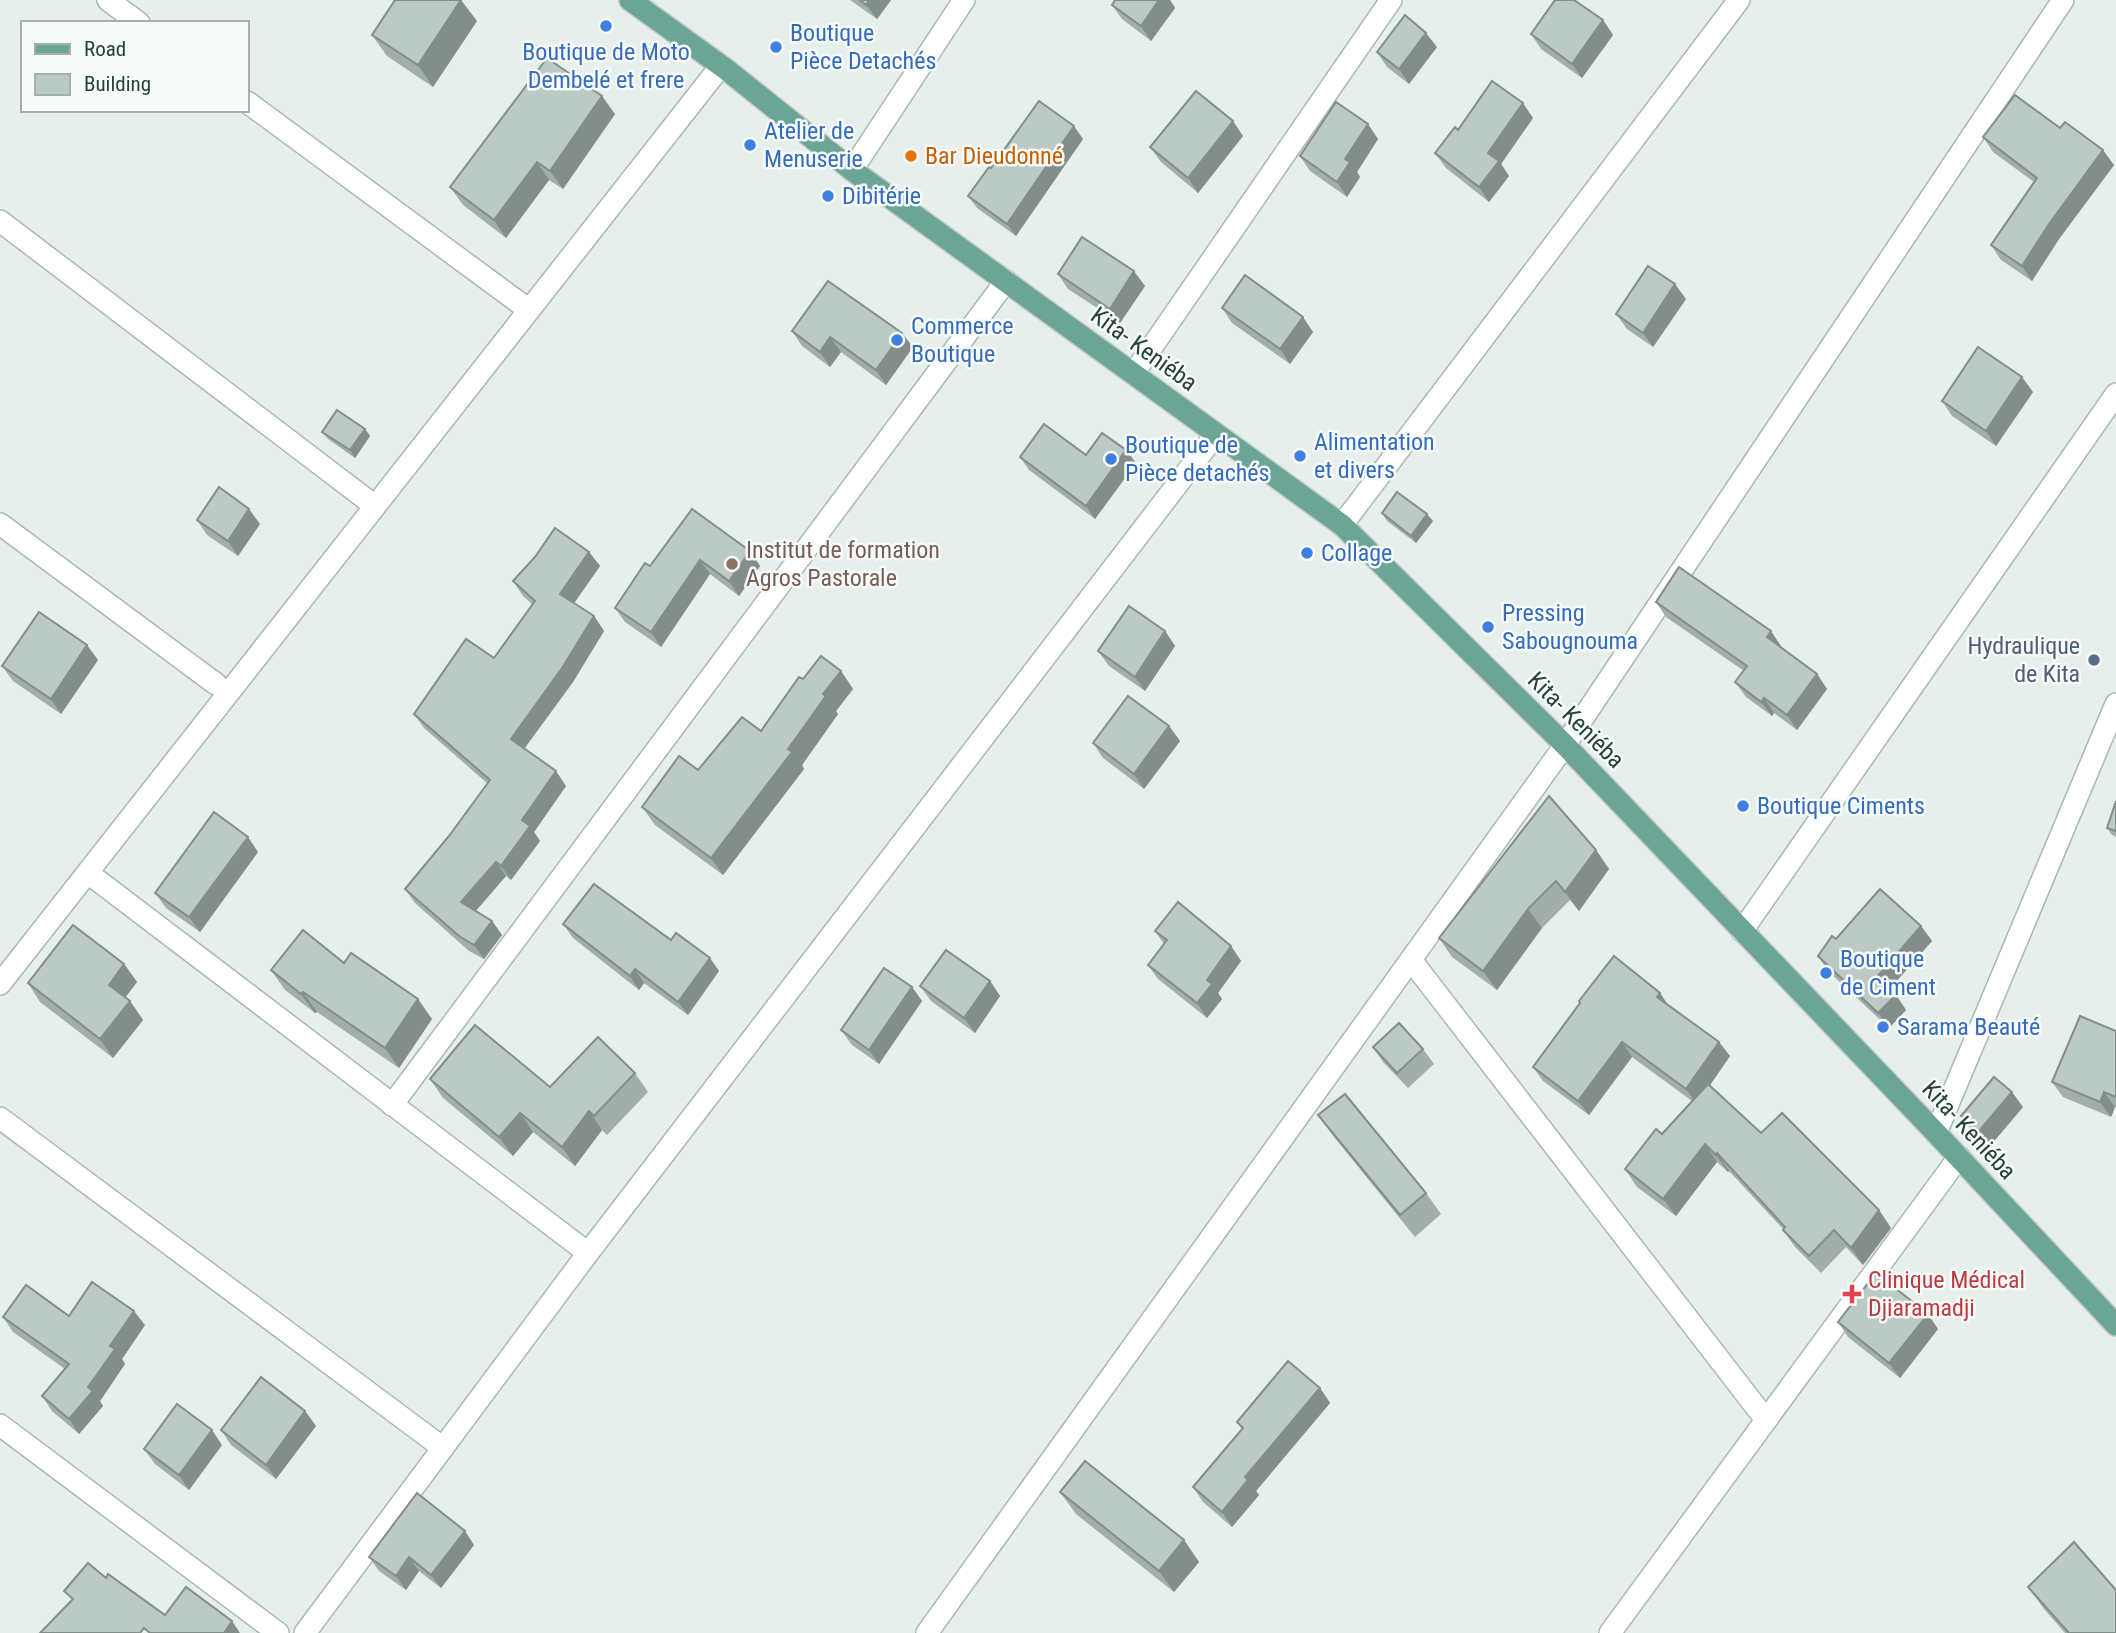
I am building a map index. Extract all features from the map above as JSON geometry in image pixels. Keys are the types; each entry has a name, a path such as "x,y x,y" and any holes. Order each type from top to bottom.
{"main road":[{"name":"Kita- Keniéba","path":"630,0 852,170 1342,525 1565,745 1937,1133 2116,1325"}],"street":[{"path":"108,0 136,21"},
{"path":"852,170 964,0"},
{"path":"1134,373 1391,0"},
{"path":"1342,525 1739,0"},
{"path":"927,1633 1565,745 2063,0"},
{"path":"0,984 720,67"},
{"path":"248,103 529,310"},
{"path":"0,221 375,506"},
{"path":"392,1105 1006,281"},
{"path":"1742,931 2116,394"},
{"path":"304,1633 588,1253 1216,434"},
{"path":"0,524 216,684"},
{"path":"1937,1133 2116,704"},
{"path":"88,873 588,1253"},
{"path":"1411,960 1766,1420"},
{"path":"0,1118 443,1448"},
{"path":"1610,1633 1959,1157"},
{"path":"0,1425 278,1633"}],"building":[{"path":"395,0 461,0 418,65 372,35"},
{"path":"1115,0 1159,0 1141,26 1112,5"},
{"path":"1555,0 1574,0 1603,20 1572,64 1531,34"},
{"path":"1405,15 1426,33 1399,69 1377,52"},
{"path":"547,58 602,96 550,171 537,162 494,220 450,187"},
{"path":"1492,81 1523,103 1488,153 1499,161 1479,187 1435,153 1455,127 1458,130"},
{"path":"1196,91 1233,121 1188,178 1150,147"},
{"path":"2015,95 2060,128 2065,122 2103,150 2022,266 1991,245 2037,178 1983,137"},
{"path":"1039,101 1074,126 1007,224 968,196"},
{"path":"1336,102 1368,124 1345,159 1350,162 1337,182 1300,156"},
{"path":"1082,237 1134,271 1110,309 1058,274"},
{"path":"1648,266 1675,284 1643,333 1616,314"},
{"path":"1245,275 1303,317 1280,349 1222,308"},
{"path":"828,281 902,333 876,370 830,337 820,352 792,331"},
{"path":"1978,347 2022,377 1986,431 1942,401"},
{"path":"337,410 365,429 350,450 322,432"},
{"path":"1044,424 1086,455 1102,433 1126,450 1086,506 1020,457"},
{"path":"219,487 249,509 228,541 197,520"},
{"path":"1397,492 1427,514 1411,536 1382,513"},
{"path":"692,509 750,551 729,581 700,560 651,632 615,608 645,563 650,566"},
{"path":"555,528 589,552 560,594 594,616 562,668 511,739 556,771 522,820 530,826 501,866 496,862 461,902 492,921 474,945 459,936 405,889 449,836 490,780 414,714 466,639 494,658 535,601 513,581 535,557"},
{"path":"1679,567 1771,631 1767,637 1817,674 1787,715 1764,698 1761,702 1735,682 1747,666 1656,602"},
{"path":"1129,606 1165,631 1135,677 1098,651"},
{"path":"39,612 87,645 51,699 2,666"},
{"path":"821,656 841,671 788,749 792,752 711,858 642,807 679,756 698,770 742,717 761,731 799,677 803,679"},
{"path":"1128,696 1169,726 1134,774 1093,743"},
{"path":"1549,796 1596,850 1565,892 1556,881 1528,909 1483,971 1439,938"},
{"path":"2116,801 2116,831 2107,828"},
{"path":"214,812 248,837 189,917 155,893"},
{"path":"594,884 671,940 676,933 710,958 678,1002 635,969 630,976 563,924"},
{"path":"1880,889 1921,926 1877,977 1896,995 1878,1013 1818,956 1832,936 1836,939"},
{"path":"1178,902 1231,946 1207,980 1212,984 1197,1003 1148,965 1167,940 1155,931"},
{"path":"73,925 124,964 109,985 130,1001 100,1039 28,983"},
{"path":"303,930 344,963 351,953 418,999 385,1048 303,992 301,994 271,970"},
{"path":"946,950 990,981 964,1018 920,986"},
{"path":"1614,956 1660,993 1657,997 1719,1042 1686,1089 1622,1042 1578,1101 1533,1067"},
{"path":"884,968 912,987 869,1050 841,1030"},
{"path":"2080,1016 2116,1031 2116,1097 2104,1092 2100,1102 2052,1082"},
{"path":"1399,1023 1423,1049 1397,1073 1373,1047"},
{"path":"475,1025 550,1087 598,1037 635,1073 594,1116 589,1111 562,1147 520,1113 499,1137 430,1079"},
{"path":"1994,1077 2012,1092 1979,1131 1961,1116"},
{"path":"1708,1084 1761,1133 1782,1113 1879,1210 1851,1248 1834,1230 1809,1256 1717,1153 1716,1155 1705,1144 1663,1199 1625,1169 1656,1129 1662,1134"},
{"path":"1345,1094 1426,1193 1400,1215 1318,1115"},
{"path":"1876,1273 1928,1314 1889,1363 1838,1322"},
{"path":"92,1282 134,1311 110,1346 115,1349 88,1387 93,1391 69,1419 42,1396 69,1364 3,1317 26,1285 69,1316"},
{"path":"1288,1361 1320,1388 1245,1477 1248,1480 1222,1512 1193,1487 1243,1428 1237,1422"},
{"path":"261,1377 305,1411 266,1465 221,1430"},
{"path":"177,1404 212,1430 179,1475 144,1449"},
{"path":"1085,1461 1184,1540 1159,1571 1060,1492"},
{"path":"417,1493 465,1531 431,1575 409,1557 396,1576 369,1557"},
{"path":"2074,1542 2116,1590 2116,1633 2069,1633 2028,1587"},
{"path":"88,1563 106,1578 108,1574 165,1615 186,1587 232,1621 224,1633 150,1633 144,1628 140,1633 40,1633 73,1599 64,1591"}],"place":[{"name":"Boutique de Moto Dembelé et frere","path":"606,26"},
{"name":"Boutique Pièce Detachés","path":"776,47"},
{"name":"Atelier de Menuserie","path":"750,145"},
{"name":"Bar Dieudonné","path":"911,156"},
{"name":"Dibitérie","path":"828,196"},
{"name":"Commerce Boutique","path":"897,340"},
{"name":"Alimentation et divers","path":"1300,456"},
{"name":"Boutique de Pièce detachés","path":"1111,459"},
{"name":"Collage","path":"1307,553"},
{"name":"Institut de formation Agros Pastorale","path":"732,564"},
{"name":"Pressing Sabougnouma","path":"1488,627"},
{"name":"Hydraulique de Kita","path":"2094,660"},
{"name":"Boutique Ciments","path":"1743,806"},
{"name":"Boutique de Ciment","path":"1826,973"},
{"name":"Sarama Beauté","path":"1883,1027"},
{"name":"Clinique Médical Djiaramadji","path":"1852,1294"}]}
